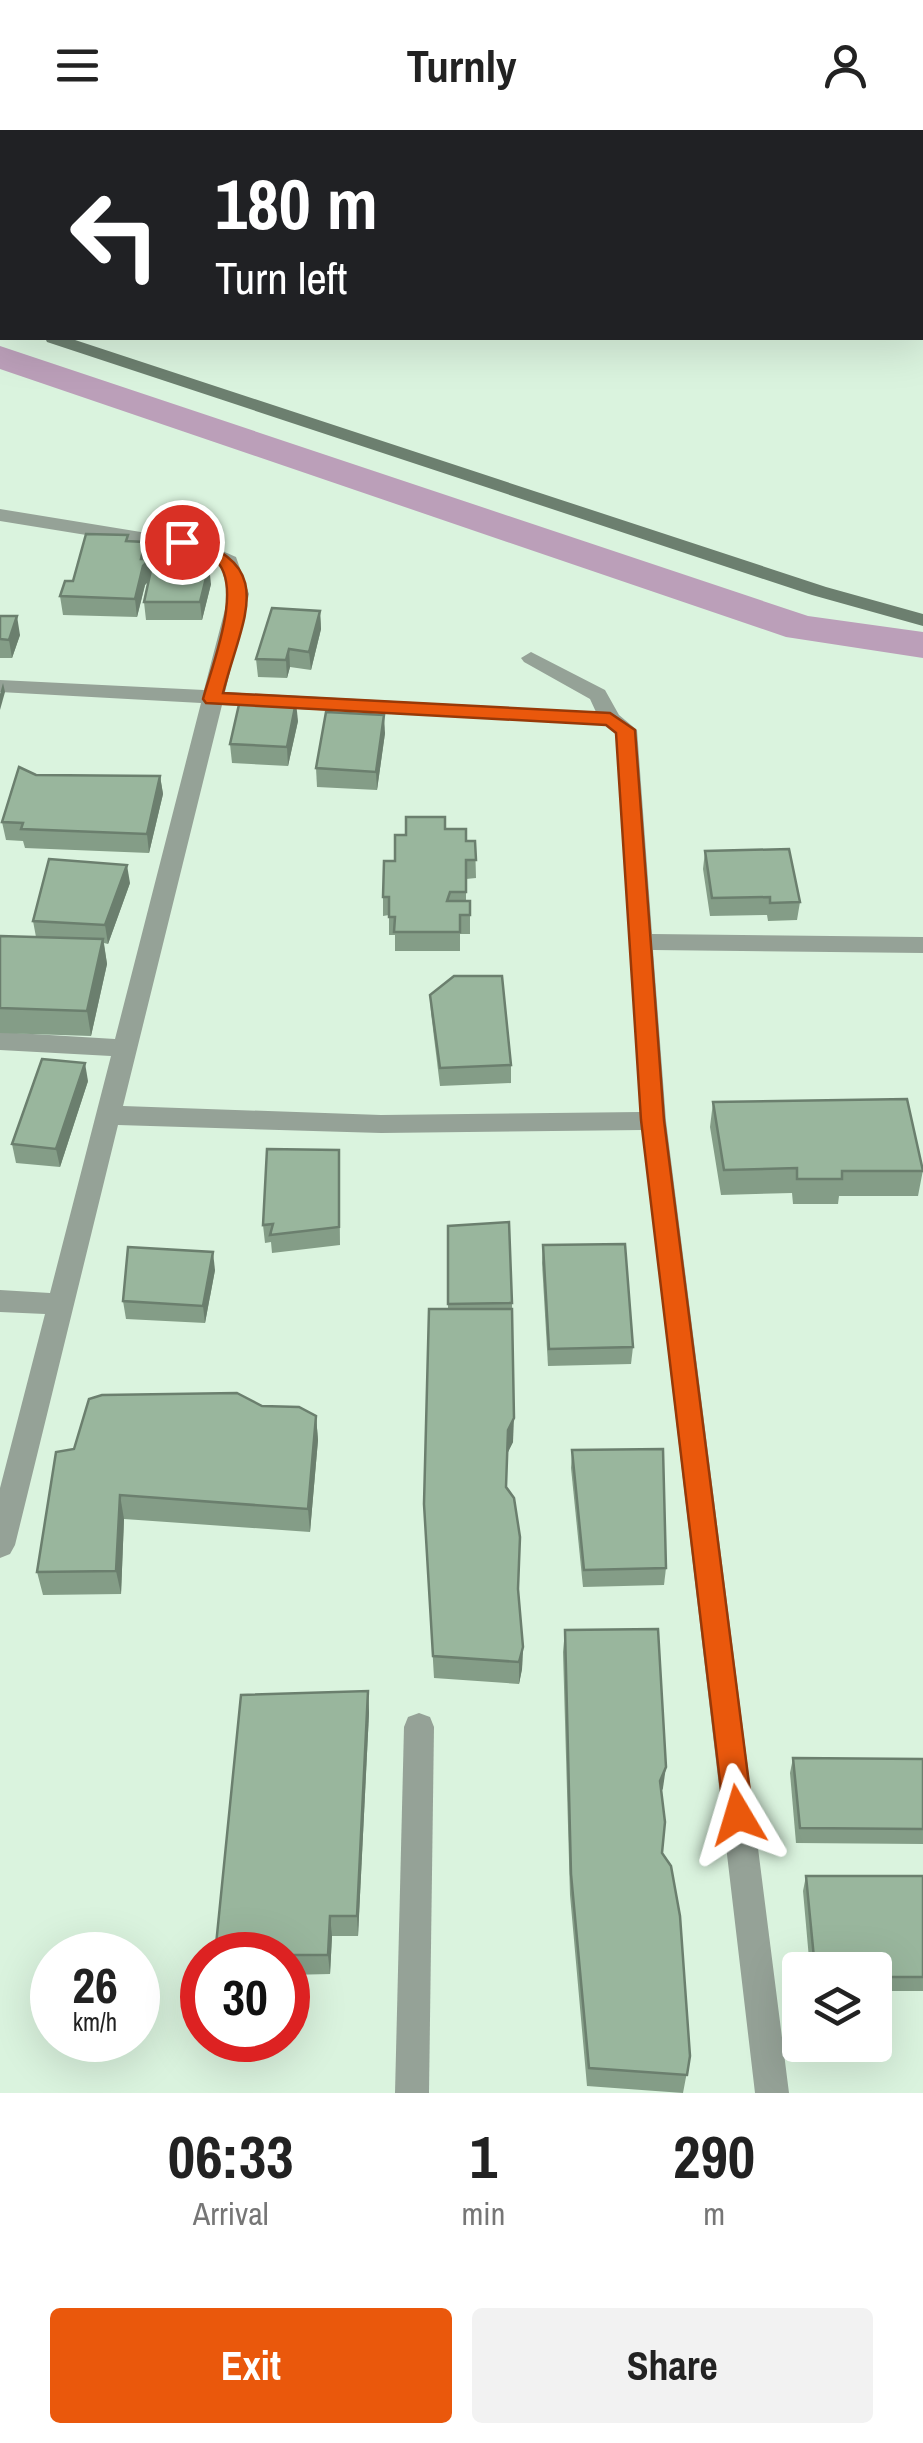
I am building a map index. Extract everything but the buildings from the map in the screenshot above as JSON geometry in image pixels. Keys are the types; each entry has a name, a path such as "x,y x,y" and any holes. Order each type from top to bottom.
{"street":[{"path":"59,340 819,591 923,620"},
{"path":"0,515 182,542 230,561 239,594 0,1546"},
{"path":"531,658 598,694 610,719 626,730 653,1120 772,2093"},
{"path":"0,686 610,719"},
{"path":"640,942 923,944"},
{"path":"0,1041 125,1048"},
{"path":"108,1115 381,1124 653,1120"},
{"path":"0,1301 61,1304"},
{"path":"412,2093 418,1727"}],"waterway":[{"path":"0,357 801,628 923,645"}],"route":[{"path":"182,542 218,553 230,561 235,573 239,594 212,699 610,719 626,730 653,1120 738,1815"}]}
